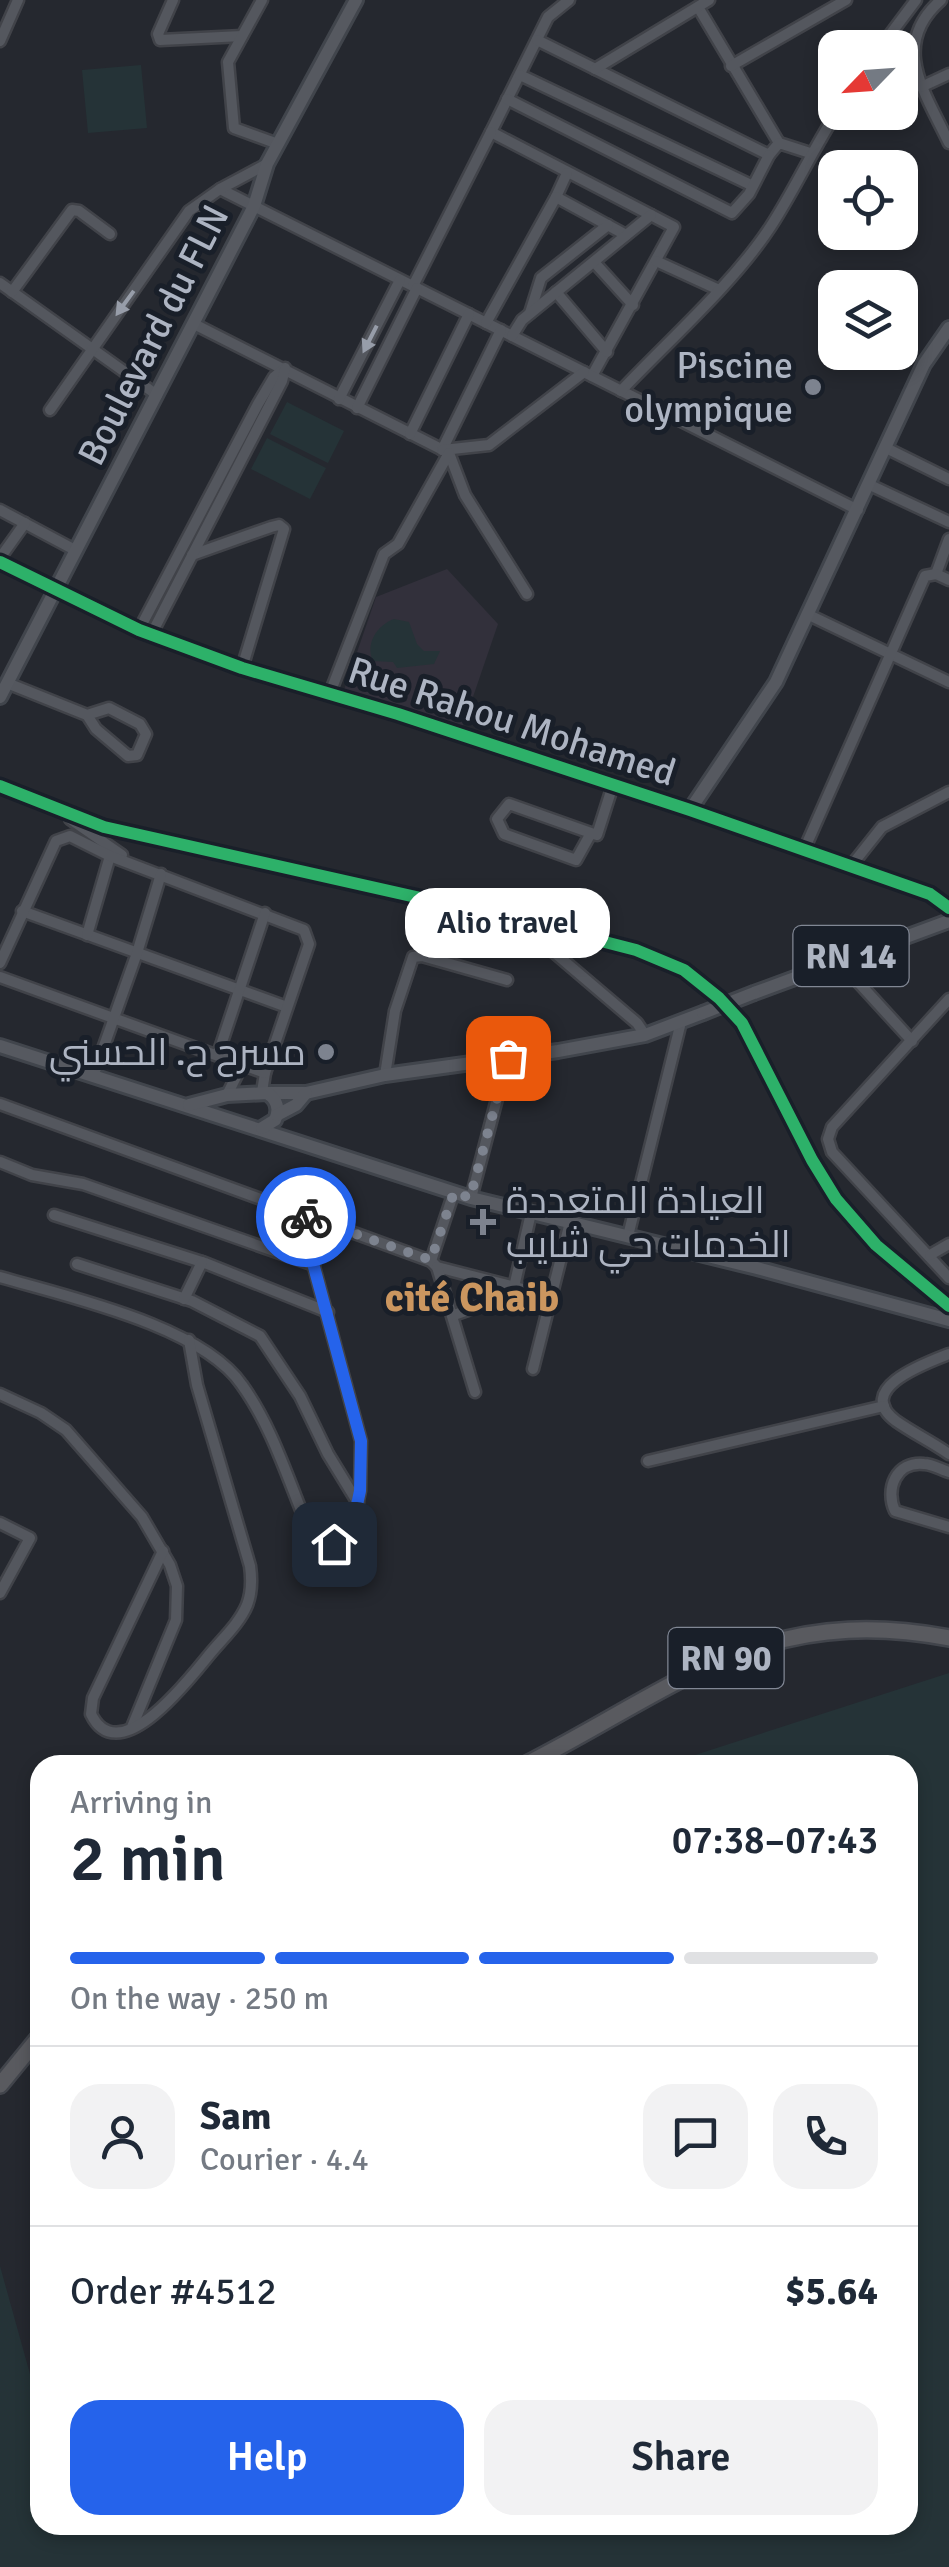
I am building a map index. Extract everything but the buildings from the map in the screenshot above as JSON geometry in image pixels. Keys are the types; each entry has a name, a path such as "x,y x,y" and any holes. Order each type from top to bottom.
{"highway":[{"name":"RN 90","path":"543,1755 709,1664 768,1641 856,1628 949,1638"},
{"path":"0,2085 30,2048"}],"main road":[{"name":"Boulevard du FLN","path":"0,697 254,206 266,164 356,0"},
{"path":"690,810 776,682 924,364 949,328"},
{"name":"RN 14","path":"186,1106 261,1092 306,1093 386,1075 645,1034 949,921"},
{"path":"0,1046 186,1106 266,1122"},
{"path":"261,1092 275,1100 266,1122"},
{"name":"RN 14","path":"266,1122 296,1105 306,1093"},
{"path":"236,1098 243,1116 266,1122 300,1142 470,1198 949,1320"}],"street":[{"path":"0,41 18,0"},
{"path":"173,0 158,34 160,40 242,36"},
{"path":"262,0 228,62 234,128 278,144"},
{"path":"358,408 548,17 569,0"},
{"path":"594,69 710,0"},
{"path":"731,66 846,0"},
{"path":"894,30 916,0"},
{"path":"941,0 931,8 916,37 913,58 921,87 944,121 949,143"},
{"path":"698,7 779,143 810,153"},
{"path":"537,40 769,155"},
{"path":"921,87 949,74"},
{"path":"520,75 751,185"},
{"path":"507,99 732,213 749,194 779,143"},
{"path":"621,390 718,289 771,226 825,130"},
{"path":"194,324 446,452 490,446 588,374 608,352 674,227 491,132"},
{"path":"50,410 189,211 266,164"},
{"path":"486,323 567,173"},
{"path":"220,189 858,510"},
{"path":"556,198 626,235"},
{"path":"12,292 72,210 78,210 110,234"},
{"path":"330,693 384,554 398,544 506,333 651,215"},
{"path":"530,313 541,278 608,224"},
{"path":"656,261 718,289"},
{"path":"594,262 632,305"},
{"path":"340,399 400,280"},
{"path":"0,283 157,395"},
{"path":"556,292 608,352"},
{"path":"410,434 469,314"},
{"path":"145,632 191,556 282,381 285,368"},
{"path":"145,632 258,404 274,377 285,368"},
{"path":"886,448 948,475"},
{"path":"446,452 465,495 527,594"},
{"path":"870,485 949,522"},
{"path":"0,510 75,550"},
{"path":"0,560 24,523"},
{"path":"191,556 271,526 284,529 242,668"},
{"path":"936,574 949,538"},
{"name":"Rue Rahou Mohamed","path":"0,560 145,632 242,668 690,810 930,894 949,908"},
{"path":"804,850 925,576 936,574 949,580"},
{"path":"810,614 949,682"},
{"path":"7,683 87,715 96,729 128,756 136,755 145,742 146,734 140,724 109,708 87,715"},
{"path":"0,786 61,813 121,831 527,922 636,950 684,970 742,1023 836,1199 876,1245 949,1306"},
{"path":"592,833 576,860 504,834 496,819 509,804 592,833 597,835 613,786"},
{"path":"851,866 882,827 949,792"},
{"path":"61,813 126,862"},
{"path":"0,963 56,841 62,836 304,930 309,944 261,1092"},
{"path":"88,935 110,856"},
{"path":"94,1074 161,874"},
{"path":"22,911 286,1006"},
{"path":"218,1054 265,913"},
{"path":"527,922 536,937 645,1034"},
{"path":"386,1075 395,1011 413,957 422,956 507,980"},
{"path":"838,960 912,1041"},
{"path":"0,977 265,1073"},
{"path":"946,1007 832,1127 828,1140 832,1152 948,1275"},
{"path":"628,1236 681,1022"},
{"path":"470,1198 508,1058"},
{"path":"236,1098 238,1062"},
{"path":"0,1104 434,1264 550,1296"},
{"path":"0,1162 32,1175 84,1184 314,1265"},
{"path":"454,1192 434,1264 454,1315 475,1392"},
{"path":"454,1315 505,1297 514,1287 531,1213"},
{"path":"54,1215 202,1262 328,1312"},
{"path":"0,1277 157,1326 189,1340 228,1366 242,1383 267,1430 313,1536 328,1544 344,1538 358,1504 362,1456 359,1425 300,1215"},
{"path":"532,1370 570,1222"},
{"path":"930,1255 949,1244"},
{"path":"184,1299 202,1262"},
{"path":"77,1264 220,1313 260,1336 300,1396 358,1504"},
{"path":"163,1550 92,1706 91,1714 100,1727 116,1732 131,1728 169,1703 239,1619 250,1593 250,1566 197,1384 189,1340"},
{"path":"947,1354 891,1384 885,1389 884,1406 895,1421 949,1454"},
{"path":"0,1394 41,1412 66,1430 142,1517 163,1550 177,1586 179,1606 131,1728"},
{"path":"648,1462 884,1406"},
{"path":"949,1472 924,1464 911,1466 898,1473 891,1486 890,1500 895,1510 949,1527"},
{"path":"0,1523 30,1538 0,1593"}],"shaded area":[{"path":"141,65 147,128 88,133 82,70"},
{"path":"287,402 344,431 328,463 270,434"},
{"path":"267,438 326,468 310,499 251,469"},
{"path":"447,569 498,624 463,726 344,690 376,597"},
{"path":"394,619 409,622 417,644 424,651 440,651 434,664 397,668 393,662 373,661 374,636"},
{"path":"949,1673 949,2567 0,2567 0,2266 30,2374 30,2535 918,2535 918,1755 695,1755"}],"cycle path":[{"path":"0,562 139,630 242,668 398,714 690,810 930,894 949,908"},
{"path":"0,786 104,827 527,922 636,950 684,970 742,1023 836,1199 876,1245 949,1306"}],"way so far":[{"path":"306,1217 431,1260 454,1192 470,1198 508,1058"}],"place":[{"name":"Piscine olympique","path":"813,387"},
{"name":"مسرح ح. الحسني","path":"326,1052"},
{"name":"Alio travel","path":"508,1058"},
{"name":"العيادة المتعددة الخدمات حي شايب","path":"483,1222"}],"district":[{"name":"cité Chaib","path":"472,1297"}],"route":[{"path":"306,1217 300,1215 361,1441 358,1504 348,1534 334,1544"}]}
